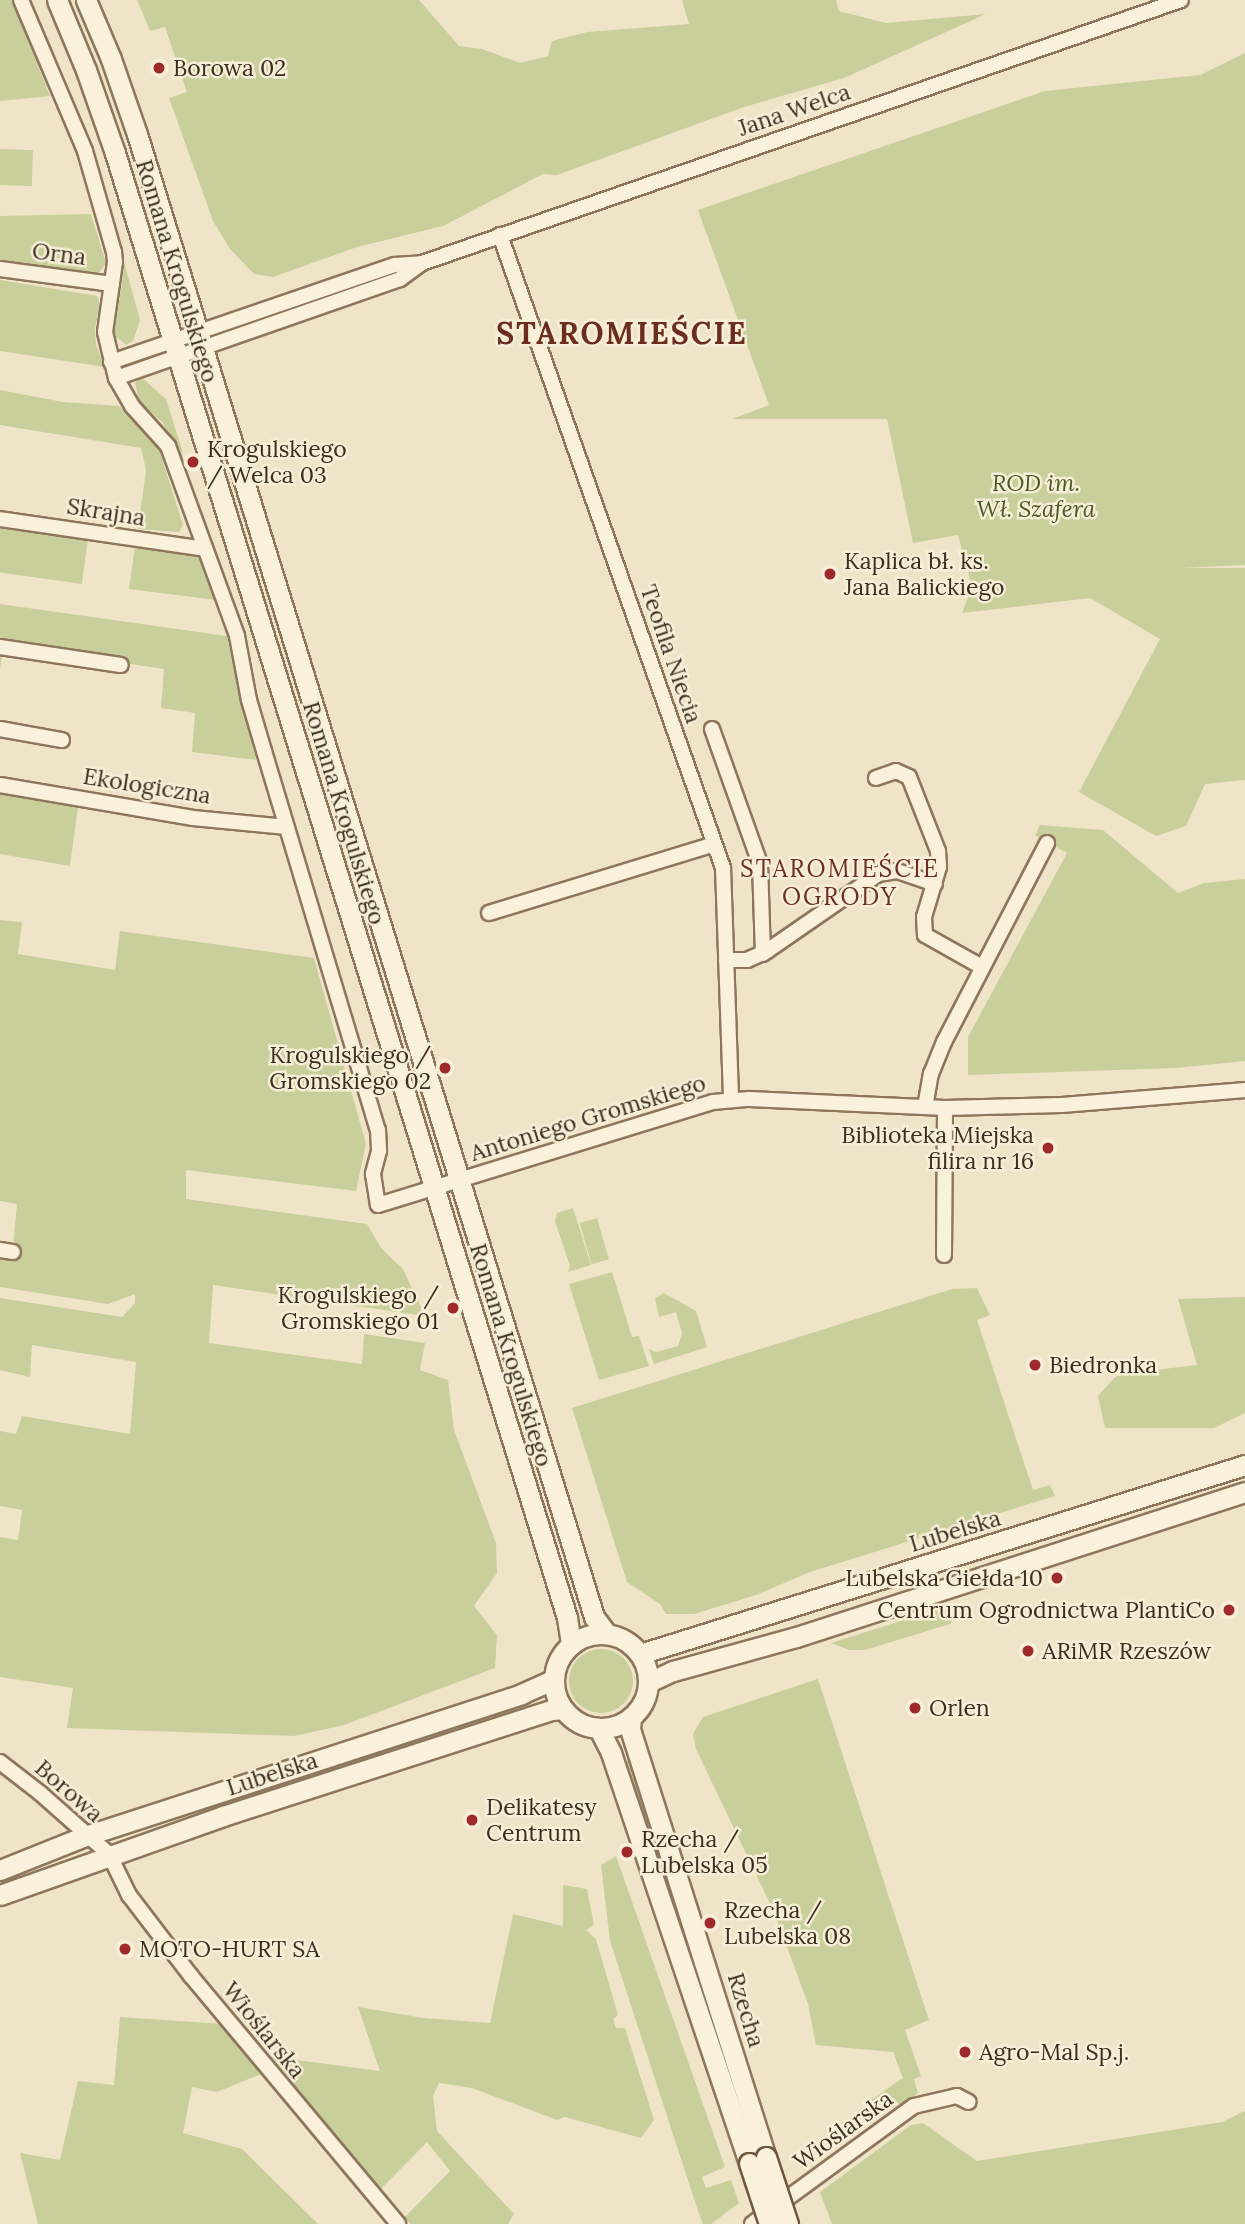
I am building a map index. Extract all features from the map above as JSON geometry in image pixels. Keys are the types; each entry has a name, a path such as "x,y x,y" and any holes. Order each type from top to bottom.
{"main road":[{"name":"Romana Krogulskiego","path":"57,0 100,108 568,1618 571,1644"},
{"name":"Romana Krogulskiego","path":"86,0 111,59 137,134 594,1617 607,1634"},
{"name":"Lubelska","path":"640,1654 1245,1465"},
{"path":"649,1682 673,1671 796,1637 1245,1492"},
{"path":"607,1634 627,1642 640,1654 649,1682 642,1704 631,1718 615,1727 599,1729 583,1725 563,1709 555,1693 554,1679 558,1661 571,1644 586,1636 607,1634"},
{"name":"Lubelska","path":"0,1870 85,1836 522,1694 554,1679"},
{"name":"Lubelska","path":"0,1895 109,1854 552,1710 563,1709"},
{"name":"Rzecha","path":"631,1718 630,1729 757,2160"},
{"name":"Rzecha","path":"599,1729 611,1754 757,2160"},
{"path":"757,2160 769,2224"},
{"path":"757,2160 788,2224"}],"street":[{"path":"21,0 85,151 114,252 105,332 116,378 132,406 168,446 237,636 249,700 287,827"},
{"name":"Jana Welca","path":"175,348 395,265 422,263 1181,0"},
{"name":"Teofila Niecia","path":"500,235 714,844 726,886 732,1100"},
{"name":"Orna","path":"0,269 112,284"},
{"path":"111,362 175,348"},
{"path":"116,378 175,348"},
{"name":"Skrajna","path":"0,519 205,549"},
{"path":"0,647 121,665"},
{"path":"0,729 62,740"},
{"path":"712,729 760,864 763,954"},
{"path":"876,778 896,771 909,777 939,851 939,867 924,917 925,935 982,967"},
{"name":"Ekologiczna","path":"0,785 193,818 287,827"},
{"name":"Antoniego Gromskiego","path":"287,827 379,1130 379,1151 373,1174 378,1205 702,1105 732,1100 945,1108 1062,1105 1245,1090"},
{"path":"925,1107 927,1089 944,1042 1046,843"},
{"path":"489,913 714,844"},
{"path":"726,960 747,960 763,954 878,874 897,872 935,884"},
{"path":"944,1255 945,1108"},
{"name":"Borowa","path":"0,1762 40,1793 85,1836 109,1854"},
{"name":"Wioślarska","path":"109,1854 129,1895 191,1976 398,2224"},
{"name":"Wioślarska","path":"752,2224 914,2106 957,2096 969,2102"}],"green space":[{"path":"0,0 12,0 50,96 0,101"},
{"path":"137,0 419,0 459,46 482,49 520,63 548,56 552,41 587,32 689,24 682,0 836,0 839,11 886,23 986,14 844,78 744,107 557,175 543,174 443,226 357,247 273,277 254,274 230,249 213,221 169,98 187,92 165,27 150,31"},
{"name":"ROD im. Wł. Szafera","path":"1245,53 1245,565 1182,568 1245,568 1245,780 1205,784 1186,826 1156,836 1079,792 1160,639 1090,598 962,613 972,587 958,535 913,543 887,419 732,419 769,405 698,210 1045,91 1200,75"},
{"path":"0,149 33,150 32,186 0,185"},
{"path":"91,214 106,263 99,273 57,271 0,261 0,216"},
{"path":"123,258 140,320 133,341 126,345 118,338 113,339"},
{"path":"0,280 97,296 100,305 95,329 96,345 105,367 0,351"},
{"path":"141,377 166,399 182,450 182,463 163,423 135,398 138,395 135,383"},
{"path":"0,390 63,402 119,406 151,435 159,449 183,525 179,532 138,529 146,470 141,448 0,425"},
{"path":"0,526 88,538 82,584 0,572"},
{"path":"135,546 197,556 205,562 216,600 129,589"},
{"path":"0,604 227,636 256,760 192,752 195,713 161,708 164,669 62,654 3,651 0,668"},
{"path":"0,792 78,807 70,866 0,854"},
{"path":"1040,825 1103,830 1178,893 1204,883 1245,879 1245,1061 1176,1068 968,1075 968,1037 1067,853 1035,835"},
{"path":"0,920 22,922 18,954 115,970 120,931 314,958 366,1144 356,1191 186,1170 186,1199 367,1224 381,1248 403,1269 425,1316 213,1285 209,1343 362,1364 364,1334 425,1343 420,1370 448,1380 454,1430 496,1543 497,1573 474,1606 497,1635 495,1668 344,1725 295,1736 67,1728 73,1688 0,1677 0,1537 18,1540 22,1510 0,1506 0,1431 16,1434 22,1416 130,1434 136,1362 32,1345 30,1377 0,1370 0,1298 122,1317 135,1303 135,1294 108,1304 0,1287 0,1256 12,1258 17,1204 0,1201"},
{"path":"573,1208 591,1265 568,1272 570,1266 555,1221 557,1213"},
{"path":"597,1218 609,1259 592,1264 580,1223"},
{"path":"612,1272 632,1337 639,1336 649,1366 599,1380 569,1284"},
{"path":"977,1288 990,1315 977,1320 1033,1490 1050,1485 1055,1496 810,1572 756,1595 694,1614 666,1614 660,1604 627,1582 572,1408 952,1289"},
{"path":"664,1293 696,1311 707,1347 654,1364 649,1349 656,1352 678,1346 682,1333 676,1312 659,1317 655,1298"},
{"path":"1245,1297 1245,1413 1214,1428 1105,1428 1098,1396 1114,1378 1121,1374 1197,1365 1178,1299"},
{"path":"948,1606 958,1615 950,1624 865,1650 849,1650 831,1643"},
{"path":"601,1649 619,1655 627,1663 633,1681 627,1699 619,1707 601,1713 583,1707 575,1699 569,1681 575,1663 583,1655"},
{"path":"818,1679 929,2020 905,2030 921,2076 914,2079 918,2093 901,2105 890,2098 869,2110 865,2104 903,2078 893,2052 816,2045 808,2004 774,1912 696,1749 693,1734 703,1717"},
{"path":"632,1760 759,2167 622,1763"},
{"path":"616,1856 725,2167 702,2177 706,2188 731,2180 739,2203 711,2224 703,2224 698,2211 610,1941 601,1865"},
{"path":"563,1885 587,1889 594,1925 586,1930 596,1939 618,2015 613,2019 616,2028 625,2028 654,2120 641,2138 565,2117 557,2120 472,2088 439,2083 433,2096 437,2131 514,2214 508,2224 411,2224 404,2218 450,2171 427,2142 379,2191 266,2056 380,2071 358,2007 424,2018 490,2023 513,1914 563,1926"},
{"path":"120,2017 224,2024 261,2074 217,2092 192,2087 183,2133 242,2149 318,2224 38,2224 20,2153 60,2160 78,2081 114,2085"},
{"path":"1245,2111 1245,2224 832,2224 820,2192 911,2125 923,2123 977,2161 1222,2122"}],"place":[{"name":"Borowa 02","path":"159,68"},
{"name":"Krogulskiego / Welca 03","path":"193,462"},
{"name":"Kaplica bł. ks. Jana Balickiego","path":"830,574"},
{"name":"Krogulskiego / Gromskiego 02","path":"445,1068"},
{"name":"Biblioteka Miejska filira nr 16","path":"1048,1148"},
{"name":"Krogulskiego / Gromskiego 01","path":"453,1308"},
{"name":"Biedronka","path":"1035,1365"},
{"name":"Lubelska Giełda 10","path":"1057,1578"},
{"name":"Centrum Ogrodnictwa PlantiCo","path":"1229,1610"},
{"name":"ARiMR Rzeszów","path":"1028,1651"},
{"name":"Orlen","path":"915,1708"},
{"name":"Delikatesy Centrum","path":"472,1820"},
{"name":"Rzecha / Lubelska 05","path":"627,1852"},
{"name":"Rzecha / Lubelska 08","path":"710,1923"},
{"name":"MOTO-HURT SA","path":"125,1949"},
{"name":"Agro-Mal Sp.j.","path":"965,2052"}],"district":[{"name":"STAROMIEŚCIE","path":"622,333"},
{"name":"STAROMIEŚCIE OGRODY","path":"840,883"}]}
